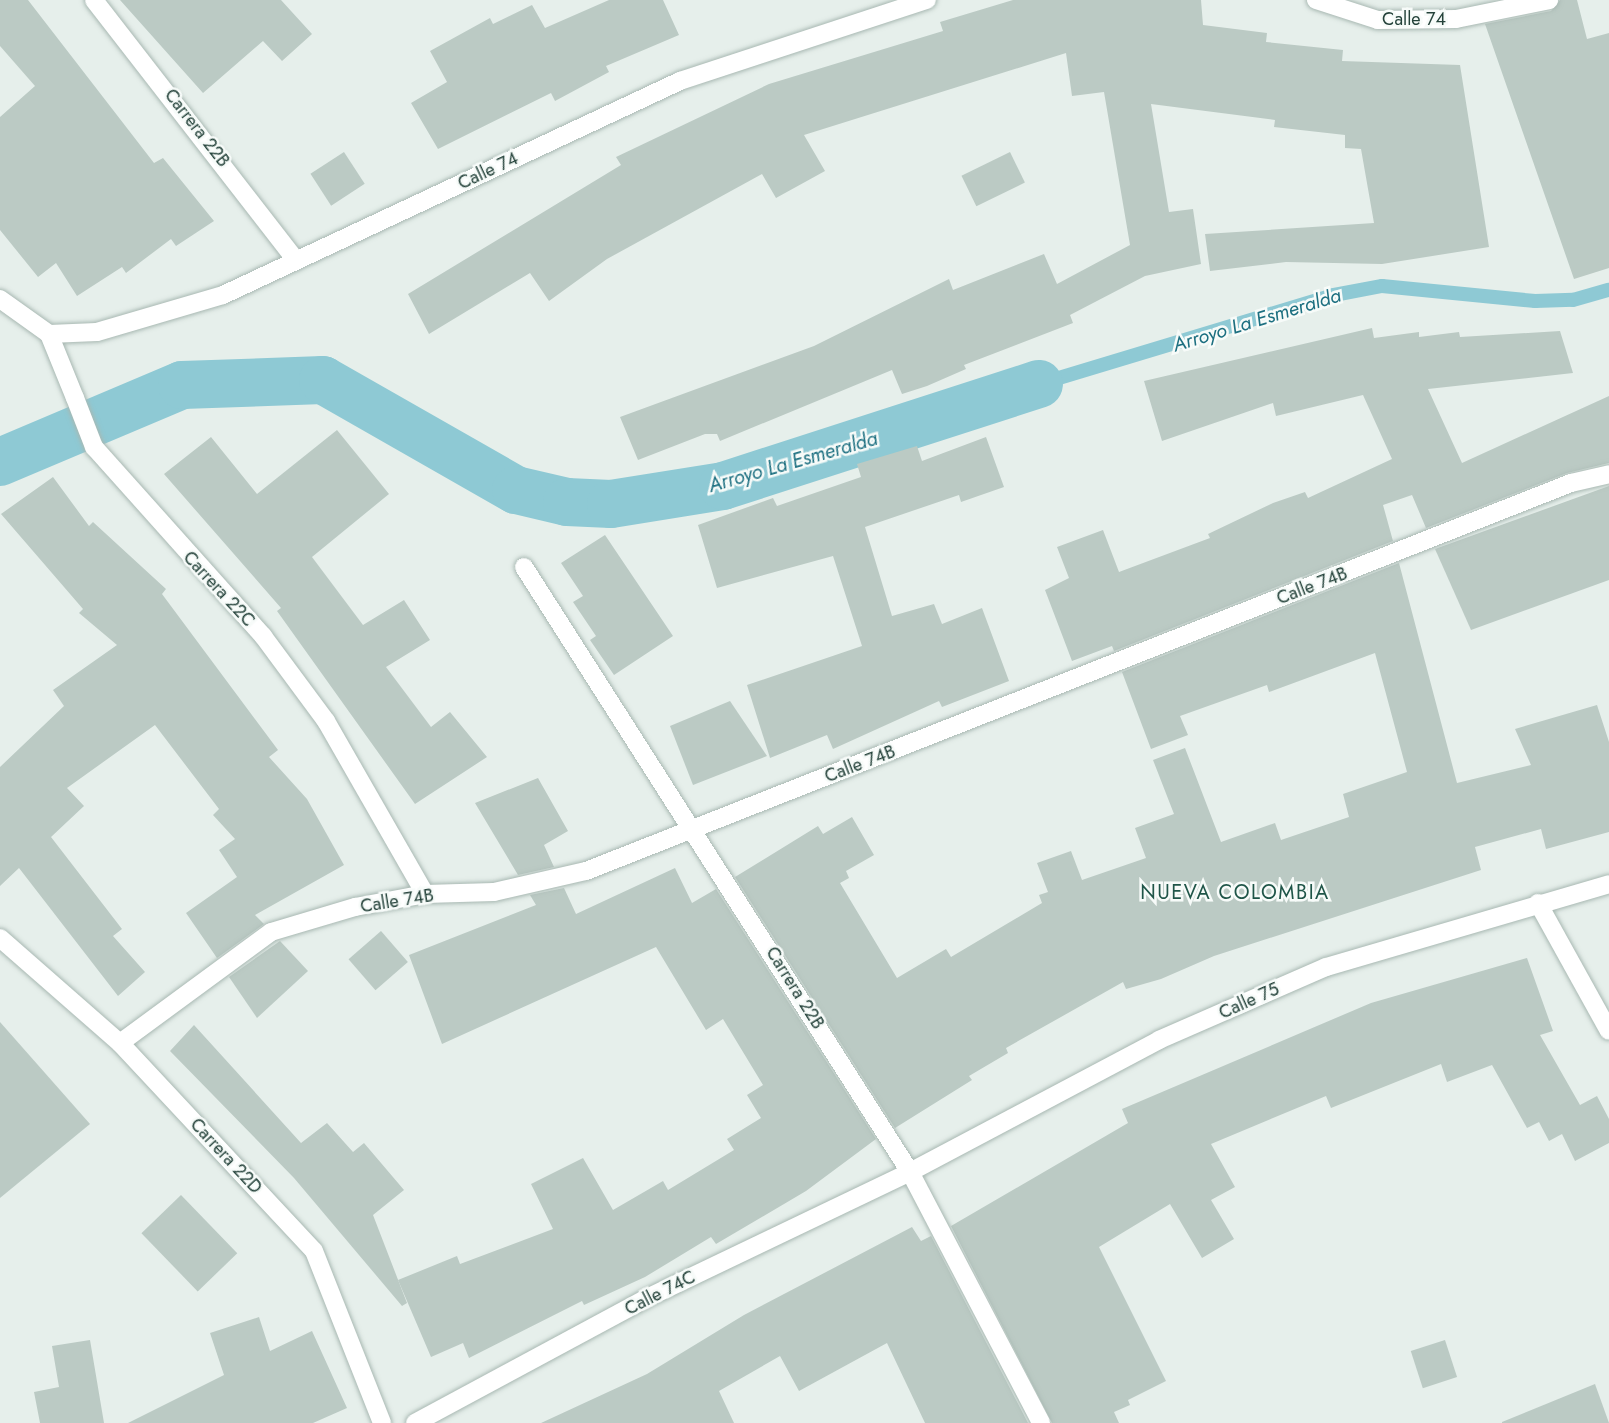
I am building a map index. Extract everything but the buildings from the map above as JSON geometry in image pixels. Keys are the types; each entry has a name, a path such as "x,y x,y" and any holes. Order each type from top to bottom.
{"street":[{"name":"Carrera 22B","path":"94,0 296,260"},
{"name":"Calle 74","path":"49,334 98,332 223,295 680,81 927,0"},
{"name":"Calle 74","path":"1316,0 1378,20 1455,19 1549,0"},
{"path":"0,299 49,334"},
{"name":"Carrera 22C","path":"49,334 94,447 263,636 326,721 425,894"},
{"name":"Calle 74B","path":"120,1043 271,932 425,894 494,892 586,871 1571,483 1609,474"},
{"name":"Carrera 22B","path":"524,567 545,608 696,828 910,1172 1041,1423"},
{"name":"Calle 75","path":"910,1172 1159,1040 1326,968 1538,903 1609,884"},
{"path":"1538,903 1609,1031"},
{"name":"Carrera 22D","path":"0,938 120,1043 314,1251 382,1423"},
{"name":"Calle 74C","path":"415,1423 645,1299 910,1172"}],"waterway":[{"name":"Arroyo La Esmeralda","path":"1039,384 1334,295 1382,286 1535,301 1573,300 1609,290"},
{"name":"Arroyo La Esmeralda","path":"0,462 182,385 323,380 516,490 567,502 611,504 723,486 1039,384"}],"district":[{"name":"NUEVA COLOMBIA","path":"1235,892"}]}
